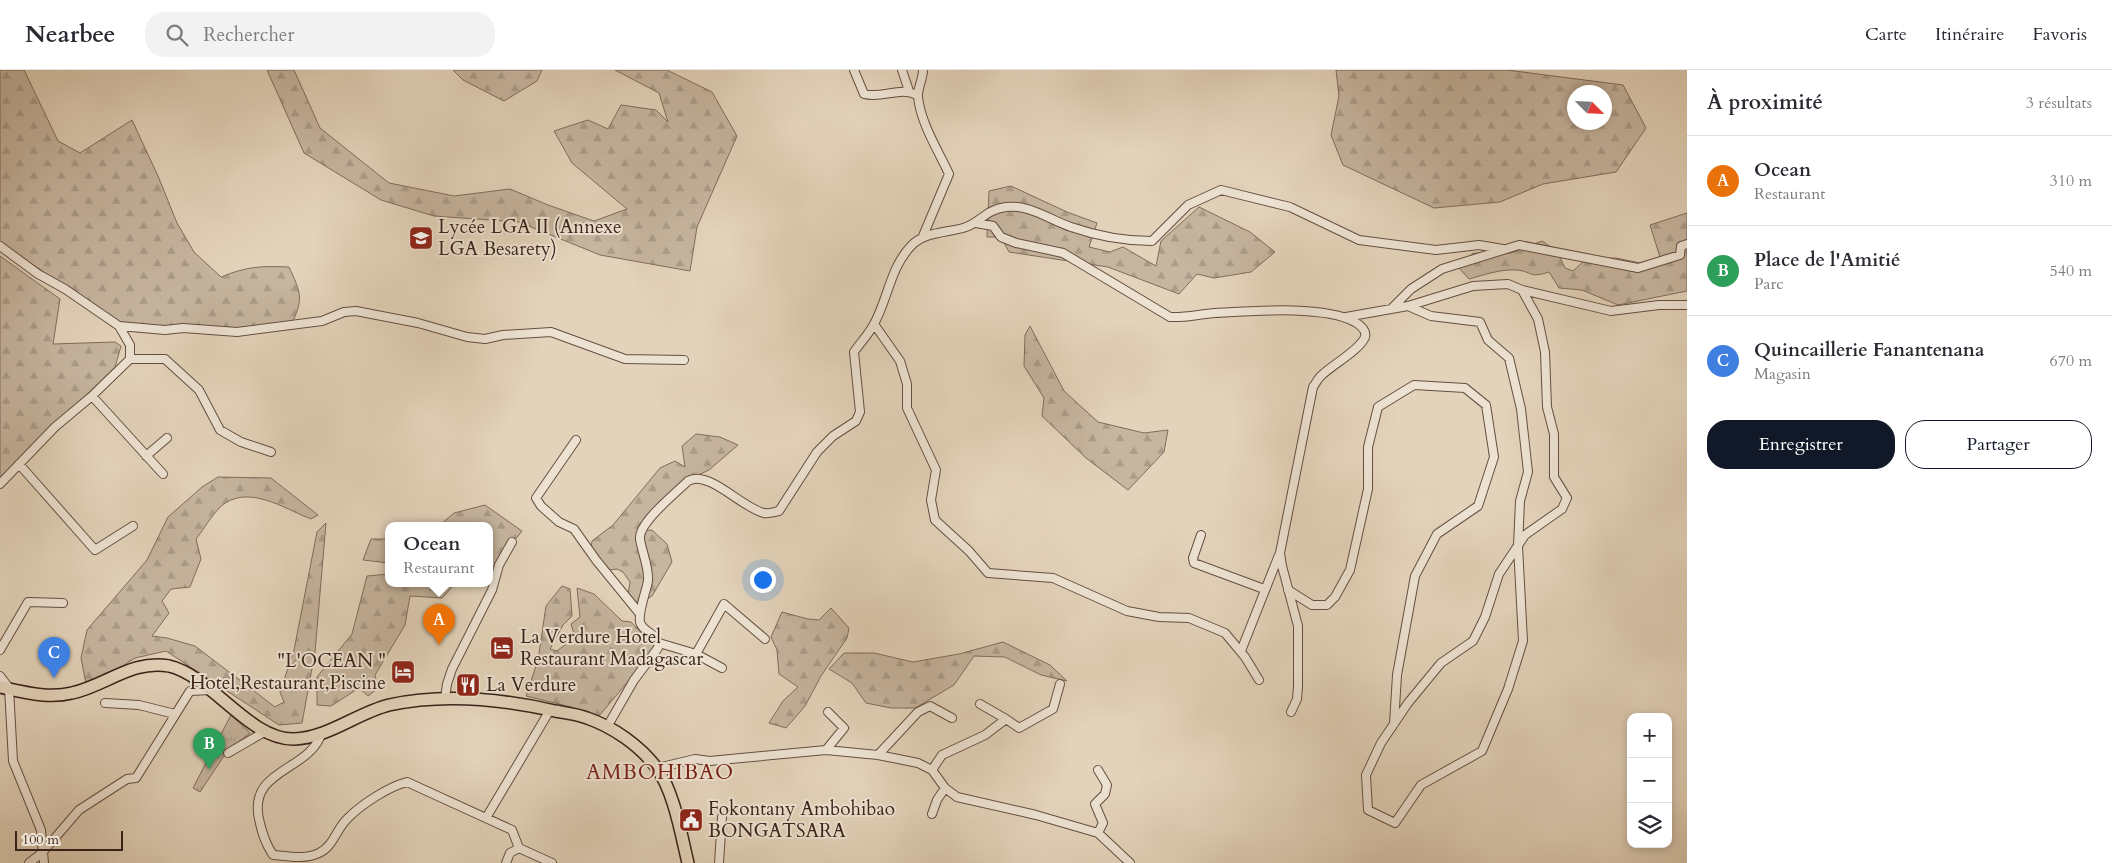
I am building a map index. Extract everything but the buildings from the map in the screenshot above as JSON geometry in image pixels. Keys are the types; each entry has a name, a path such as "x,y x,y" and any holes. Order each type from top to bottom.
{"main road":[{"path":"4,688 35,694 60,696 88,689 135,667 169,666 184,671 252,723 266,731 288,738 309,736 386,706 424,699 445,698 520,703 586,718 607,727 631,742 657,768 667,786 688,863"}],"street":[{"path":"854,70 864,94 872,96 909,91 917,95"},
{"path":"902,70 909,91"},
{"path":"607,727 634,680 658,648 659,643 657,637 641,626 640,614 646,594 648,572 640,538 643,526 694,477 704,479 755,510 766,514 779,511 816,452 833,436 856,421 860,412 854,352 874,324 899,261 911,246 923,236 949,174 926,125 917,95 923,79 923,70"},
{"path":"923,236 946,232 976,222 987,212 1008,207 1036,212 1071,227 1126,241 1152,241 1188,205 1221,190 1290,207 1359,240 1436,250 1479,245 1502,249"},
{"path":"976,222 993,226 1001,237 1016,243 1062,253 1170,318 1214,313 1287,311 1344,318 1408,306 1473,286 1508,284 1522,290 1611,311 1659,305 1687,305"},
{"path":"1391,309 1411,289 1442,269 1519,245 1638,268 1680,255 1681,246 1687,244"},
{"path":"0,246 38,274 65,289 119,326 130,345 130,359"},
{"path":"1408,306 1431,316 1480,322 1488,340 1509,358 1521,409 1528,472 1520,502 1518,546 1523,641 1508,689 1482,751 1422,785 1395,823 1368,810 1366,775 1381,742 1394,726 1408,703 1441,663 1473,641 1485,617 1499,574 1518,546 1525,535 1562,509 1567,498 1554,476 1554,434 1547,407 1545,352 1538,319 1522,290"},
{"path":"119,326 165,330 183,328 237,332 322,321 344,312 356,311 418,323 467,337 485,339 503,335 551,332 625,358 684,360"},
{"path":"1241,651 1264,589 1280,553 1313,387 1321,375 1353,350 1365,337 1365,331 1361,326 1344,318"},
{"path":"874,324 900,361 907,384 907,408 936,470 931,500 934,520 969,551 988,573 1053,578 1127,611 1158,617 1189,618 1225,633 1241,651 1259,680"},
{"path":"0,484 55,428 92,396 130,359 165,359 199,390 220,430 241,442 271,452"},
{"path":"1288,590 1312,605 1327,605 1335,597 1350,570 1368,489 1368,447 1378,406 1414,385 1465,388 1486,405 1494,457 1478,506 1437,534 1415,576 1397,676 1394,726"},
{"path":"92,396 163,474"},
{"path":"146,456 167,438"},
{"path":"576,440 536,498 541,506 559,522 574,529 596,560 640,614"},
{"path":"19,464 95,550 133,526"},
{"path":"1201,535 1193,558 1194,563 1264,589"},
{"path":"493,586 499,565 512,542"},
{"path":"1280,553 1298,626 1298,688 1297,699 1291,712"},
{"path":"445,698 446,684 452,669 493,587"},
{"path":"0,650 28,602 63,603"},
{"path":"696,654 724,604 766,639"},
{"path":"659,643 696,654 722,668"},
{"path":"0,676 4,688 13,761 40,830 44,863"},
{"path":"980,704 1019,728 1053,709 1060,684"},
{"path":"28,863 42,852 79,810 127,779 136,778 190,691 210,690"},
{"path":"105,703 139,705 175,714"},
{"path":"878,755 918,712 930,706 952,718"},
{"path":"486,818 550,710"},
{"path":"826,750 844,728 828,712"},
{"path":"932,770 942,755 985,735 1006,719"},
{"path":"228,753 266,731"},
{"path":"322,732 320,741 306,756 275,775 258,796 257,811 264,841 272,855 306,857 319,853 329,846 347,819 393,786 407,782 512,830 519,848 552,863"},
{"path":"657,768 695,759 710,761 724,758 826,750 878,755 918,763 932,770 945,788 957,796 1036,815 1098,833 1130,863"},
{"path":"1098,770 1107,784 1105,794 1095,804 1103,823 1098,833"},
{"path":"932,814 937,800 945,788"},
{"path":"718,863 722,817"},
{"path":"506,863 510,853 519,848"}],"green space":[{"path":"0,70 24,70 58,141 80,153 132,120 177,223 194,252 221,277 255,268 289,267 299,296 298,309 291,325 261,329 119,326 0,243"},
{"path":"267,70 294,70 320,128 389,183 454,196 510,189 594,221 627,209 572,163 554,131 588,120 608,129 621,105 656,110 668,122 659,93 615,70 667,70 712,92 737,136 697,227 690,271 600,255 519,222 434,216 381,200 304,153"},
{"path":"453,70 542,70 537,81 504,101 463,80"},
{"path":"1336,70 1507,70 1623,85 1646,128 1616,172 1543,184 1500,202 1434,208 1343,165 1331,135 1339,96"},
{"path":"1011,186 1067,212 1097,223 1089,247 1110,252 1123,247 1156,266 1161,241 1199,207 1250,232 1275,252 1251,272 1214,278 1197,274 1179,294 1108,267 1009,252 1001,237 987,237 989,191"},
{"path":"1687,213 1687,291 1618,305 1582,290 1559,288 1549,272 1534,275 1516,270 1504,270 1469,279 1458,267 1473,253 1511,253 1542,241 1557,251 1565,268 1573,271 1586,259 1616,258 1640,263 1660,257 1650,225"},
{"path":"0,256 60,299 53,344 115,342 121,346 115,367 0,480"},
{"path":"1030,326 1064,391 1098,422 1144,433 1168,430 1164,452 1128,490 1086,458 1042,416 1044,398 1024,366 1025,335"},
{"path":"696,434 720,437 738,445 709,470 692,478 638,531 652,530 667,544 672,562 652,596 633,608 628,595 630,582 623,572 617,569 609,570 590,556 592,541 613,525 660,468 675,461 685,467 682,446"},
{"path":"218,477 271,478 318,515 311,519 277,504 253,497 231,500 220,507 196,539 201,559 190,587 171,589 162,601 169,613 152,636 195,646 275,707 284,702 280,692 294,650 317,532 326,523 315,652 302,723 279,725 166,651 135,658 87,689 81,658 87,630 147,560 168,517 202,487"},
{"path":"485,505 522,531 510,546 499,565 493,569 493,522 444,522 454,513"},
{"path":"371,539 385,539 385,563 363,560"},
{"path":"385,574 385,587 452,587 442,598 410,596 405,625 375,675 377,689 368,696 359,688 331,706 317,705 317,677 352,634 367,576"},
{"path":"562,586 570,589 572,616 563,625 550,649 557,651 575,637 571,624 580,617 577,588 594,594 622,621 631,622 656,648 599,716 584,714 571,707 526,696 538,660 546,606"},
{"path":"831,608 849,628 847,638 821,676 805,706 786,728 769,723 783,701 798,687 779,674 777,650 771,637 782,612 819,620"},
{"path":"1003,642 1050,665 1067,681 1041,675 1005,657 974,656 954,685 915,708 891,708 866,703 852,683 829,669 844,653 874,653 913,662 959,654"},
{"path":"231,715 250,733 228,750 200,792 193,788"}],"place":[{"name":"Lycée LGA II (Annexe LGA Besarety)","path":"421,238"},
{"name":"Ocean","path":"439,645"},
{"name":"La Verdure Hotel Restaurant Madagascar","path":"502,648"},
{"name":"\"L'OCEAN \" Hotel,Restaurant,Piscine","path":"403,672"},
{"name":"Quincaillerie Fanantenana","path":"54,678"},
{"name":"La Verdure","path":"468,685"},
{"name":"Place de l'Amitié","path":"209,769"},
{"name":"Fokontany Ambohibao BONGATSARA","path":"691,820"}],"district":[{"name":"AMBOHIBAO","path":"660,772"}]}
